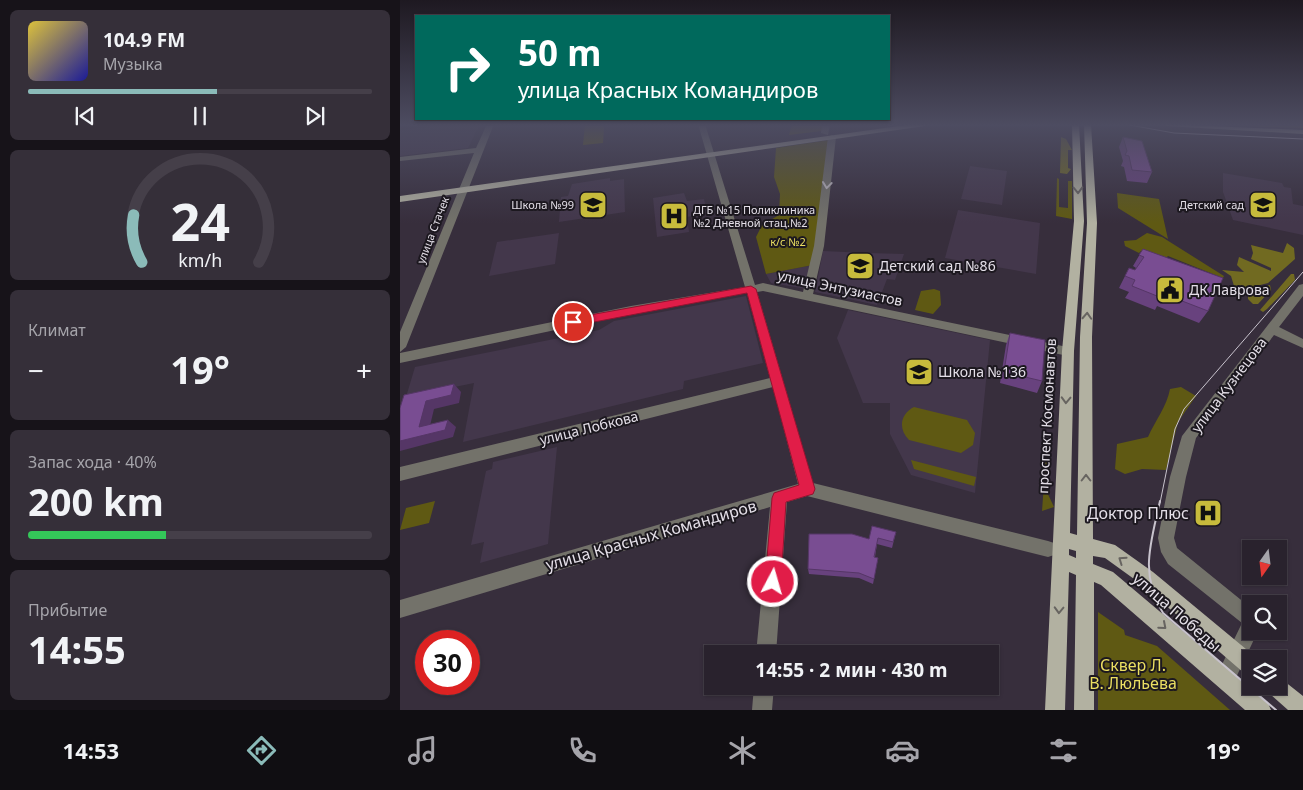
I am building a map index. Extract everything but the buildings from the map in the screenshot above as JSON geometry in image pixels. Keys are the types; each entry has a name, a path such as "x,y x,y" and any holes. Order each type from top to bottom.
{"main road":[{"path":"400,199 463,187 672,157"},
{"name":"проспект Космонавтов","path":"1055,710 1057,549 1068,351 1079,221 1076,157"},
{"path":"1084,710 1086,337 1092,224 1089,157"},
{"path":"400,193 463,187"},
{"name":"улица Победы","path":"1057,549 1086,544 1109,551 1132,567 1242,658"},
{"name":"улица Победы","path":"1057,549 1086,569 1107,578 1261,710"},
{"path":"1287,695 1303,709"}],"street":[{"path":"400,160 423,157"},
{"name":"улица Стачек","path":"400,346 476,157"},
{"path":"710,157 751,289 808,489 1057,549"},
{"path":"807,296 819,246 826,157"},
{"name":"улица Энтузиастов","path":"400,358 631,310 763,287 1068,351"},
{"name":"улица Кузнецова","path":"1242,612 1169,552 1166,538 1178,477 1190,436 1303,288"},
{"path":"1270,332 1303,344"},
{"name":"улица Лобкова","path":"400,474 778,381"},
{"name":"улица Красных Командиров","path":"400,609 808,489"},
{"path":"767,645 779,498"},
{"path":"1225,679 1242,662"},
{"path":"762,710 763,695"}],"shaded area":[{"path":"1060,157 1068,157 1068,168 1071,169 1067,174 1060,173"},
{"path":"970,166 1007,171 1002,205 961,199"},
{"name":"Детский сад","path":"1223,173 1282,183 1284,187 1291,188 1293,204 1303,206 1303,235 1233,220 1223,192"},
{"name":"Школа №99","path":"610,178 610,181 624,179 625,212 559,222 561,197 568,196 572,184"},
{"name":"ДГБ №15 Поликлиника №2 Дневной стац.№2","path":"684,193 687,201 704,199 707,213 687,217 689,232 657,237 653,198"},
{"path":"958,210 1040,223 1036,274 945,258"},
{"path":"559,233 555,264 489,276 497,242"},
{"path":"1287,243 1294,248 1295,259 1268,283 1241,290 1234,286 1231,276 1222,270 1244,272 1237,265 1239,257 1271,271 1271,268 1251,259 1253,253 1251,245 1283,253"},
{"name":"Детский сад №86","path":"823,251 904,254 895,280 887,279 877,305 815,292"},
{"path":"813,265 807,289 771,283 766,274"},
{"path":"1291,274 1294,274 1295,280 1267,309 1263,312 1260,310"},
{"path":"1270,285 1271,290 1258,304 1253,304 1248,299 1248,295 1264,286"},
{"path":"746,296 763,363 684,381 683,389 463,442 474,383 406,397 415,367 599,330 614,321"},
{"name":"Школа №136","path":"848,310 990,340 975,493 911,475 890,434 890,403 863,403 837,338"},
{"path":"557,447 548,544 480,563 484,542 471,545 486,471 492,469 493,462"}],"green space":[{"name":"к/с №2","path":"775,157 827,157 813,265 766,274 756,237 762,225 779,215 780,194 774,177"},
{"path":"1057,178 1059,179 1059,207 1068,208 1068,181 1072,181 1072,219 1056,216"},
{"path":"1117,193 1159,199 1168,239 1118,208"},
{"path":"1147,233 1162,237 1224,276 1223,278 1168,256 1165,259 1141,251 1139,253 1125,246 1124,241 1136,240"},
{"path":"934,289 940,291 941,305 933,314 915,310 921,291"},
{"path":"1181,387 1196,396 1178,422 1166,470 1142,469 1125,474 1115,469 1117,444 1148,437 1164,407 1170,389"},
{"path":"914,407 967,420 975,433 973,445 961,453 909,440 903,431 902,422 909,410"},
{"path":"1047,442 1049,443 1045,488 1054,507 1042,511"},
{"path":"911,460 976,477 974,486 914,469"},
{"path":"435,501 429,523 400,530 406,508"},
{"name":"Сквер Л. В. Люльева","path":"1098,612 1124,630 1125,635 1157,646 1230,710 1098,710"}],"tram line":[{"path":"1160,503 1175,429 1184,409 1303,272"},
{"path":"1160,501 1151,544 1149,571 1151,585 1163,613 1276,710"}],"place":[{"name":"Школа №99","path":"593,205"},
{"name":"Детский сад","path":"1263,205"},
{"name":"ДГБ №15 Поликлиника №2 Дневной стац.№2","path":"674,216"},
{"name":"Детский сад №86","path":"860,266"},
{"name":"ДК Лаврова","path":"1170,290"},
{"name":"Школа №136","path":"919,372"},
{"name":"Доктор Плюс","path":"1208,513"}],"route":[{"path":"573,322 751,289 808,489 779,498 779,520 773,582"}]}
